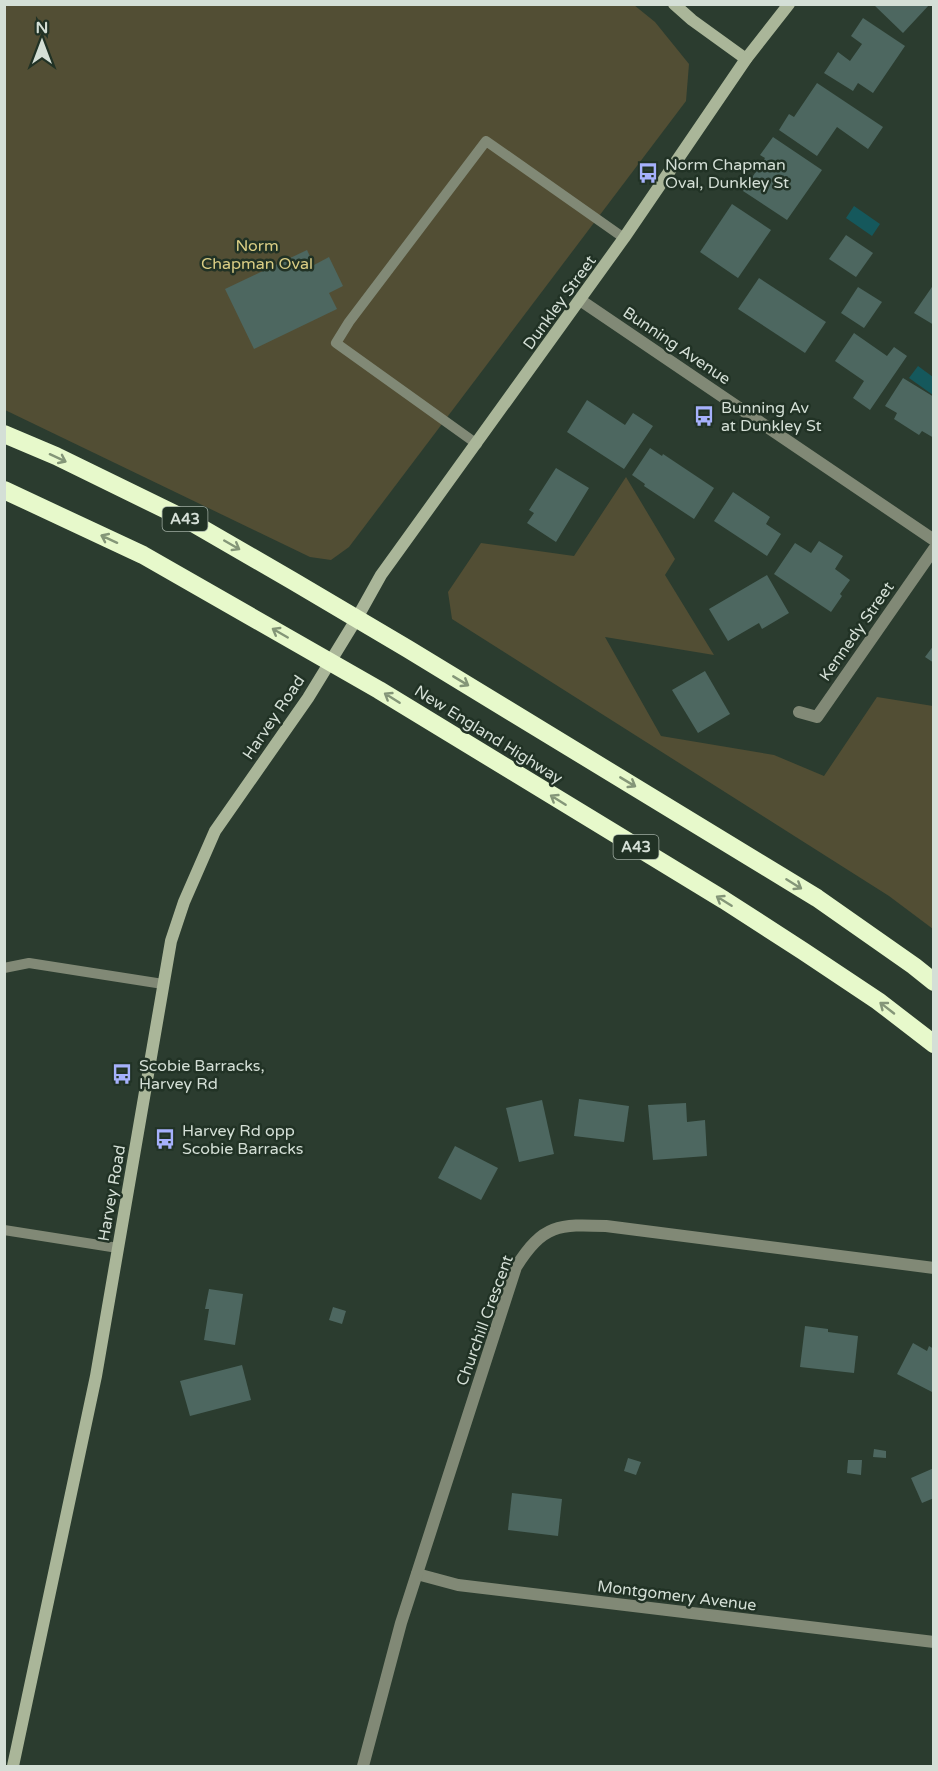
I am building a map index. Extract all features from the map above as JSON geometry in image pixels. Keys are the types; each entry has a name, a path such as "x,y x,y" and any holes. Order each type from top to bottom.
{"highway":[{"name":"New England Highway","path":"4,434 56,456 191,522 357,618 817,898 914,966 933,982"},
{"name":"New England Highway","path":"4,490 143,555 379,690 724,900 878,1001 933,1044"}],"street":[{"path":"674,4 746,59"},
{"name":"Dunkley Street","path":"357,618 381,575 624,238 746,59 789,4"},
{"name":"Bunning Avenue","path":"580,300 933,540"},
{"name":"Kennedy Street","path":"799,712 817,717 933,549"},
{"name":"Harvey Road","path":"13,1767 96,1376 171,941 184,902 215,831 308,698 357,618"},
{"name":"Churchill Crescent","path":"363,1767 401,1623 516,1266 529,1247 544,1233 561,1227 606,1226 933,1268"},
{"name":"Montgomery Avenue","path":"417,1574 458,1585 933,1642"}],"lane":[{"path":"477,444 336,343 349,322 486,141 624,238"},
{"path":"4,968 29,963 163,984"},
{"path":"4,1230 118,1248"}],"green space":[{"name":"Norm Chapman Oval","path":"4,5 634,5 655,22 689,64 686,101 349,547 331,560 310,557 5,410"},
{"path":"626,477 675,559 665,575 714,655 605,637 661,736 774,755 824,776 877,697 933,706 933,929 889,896 452,619 448,592 481,543 574,556"}],"water":[{"path":"854,206 880,224 872,236 846,218"},
{"path":"918,366 933,377 933,395 909,378"}],"building":[{"path":"873,4 930,4 903,33"},
{"path":"863,18 905,46 873,93 858,83 853,91 824,73 838,52 850,61 862,44 851,36"},
{"path":"817,83 883,127 868,149 837,127 817,156 779,130 789,114 794,117"},
{"path":"773,137 822,170 787,220 743,191 765,158 760,155"},
{"path":"732,204 771,230 738,278 700,252"},
{"path":"846,235 873,253 856,277 829,259"},
{"path":"307,250 314,265 329,257 343,286 329,293 337,309 254,349 225,289"},
{"path":"759,278 826,322 805,353 738,309"},
{"path":"934,284 934,325 914,313"},
{"path":"858,287 882,302 864,328 841,313"},
{"path":"854,333 887,356 894,347 907,356 870,410 853,398 864,381 835,361"},
{"path":"903,378 934,397 934,438 922,431 919,435 894,419 897,413 885,406"},
{"path":"587,400 625,425 633,413 653,426 624,469 567,432"},
{"path":"650,448 662,456 663,454 714,488 694,519 644,486 645,484 632,475"},
{"path":"556,468 589,488 556,542 527,523 534,513 529,510"},
{"path":"733,492 770,517 766,524 781,534 767,556 714,521"},
{"path":"819,541 843,556 835,569 850,580 831,612 774,574 795,543 811,553"},
{"path":"767,575 789,613 762,629 759,623 728,641 709,609"},
{"path":"934,645 934,663 925,657"},
{"path":"705,671 730,714 698,733 672,690"},
{"path":"579,1099 629,1106 624,1142 574,1136"},
{"path":"542,1100 554,1154 519,1162 506,1108"},
{"path":"686,1103 687,1122 705,1120 707,1156 653,1160 648,1105"},
{"path":"455,1146 498,1168 481,1200 438,1178"},
{"path":"209,1289 243,1294 235,1345 204,1340 209,1309 205,1309"},
{"path":"333,1307 346,1311 342,1324 329,1320"},
{"path":"805,1326 858,1336 854,1373 800,1367"},
{"path":"913,1343 927,1351 929,1346 934,1349 934,1393 897,1374"},
{"path":"242,1365 251,1400 190,1416 180,1381"},
{"path":"874,1449 886,1451 886,1458 873,1457"},
{"path":"628,1458 641,1462 636,1475 624,1471"},
{"path":"848,1460 862,1460 861,1475 847,1473"},
{"path":"934,1468 934,1498 922,1503 911,1478"},
{"path":"512,1493 562,1499 558,1536 508,1530"}],"place":[{"name":"Norm Chapman Oval, Dunkley St","path":"648,173"},
{"name":"Bunning Av at Dunkley St","path":"704,416"},
{"name":"Scobie Barracks, Harvey Rd","path":"122,1074"},
{"name":"Harvey Rd opp Scobie Barracks","path":"165,1139"}]}
